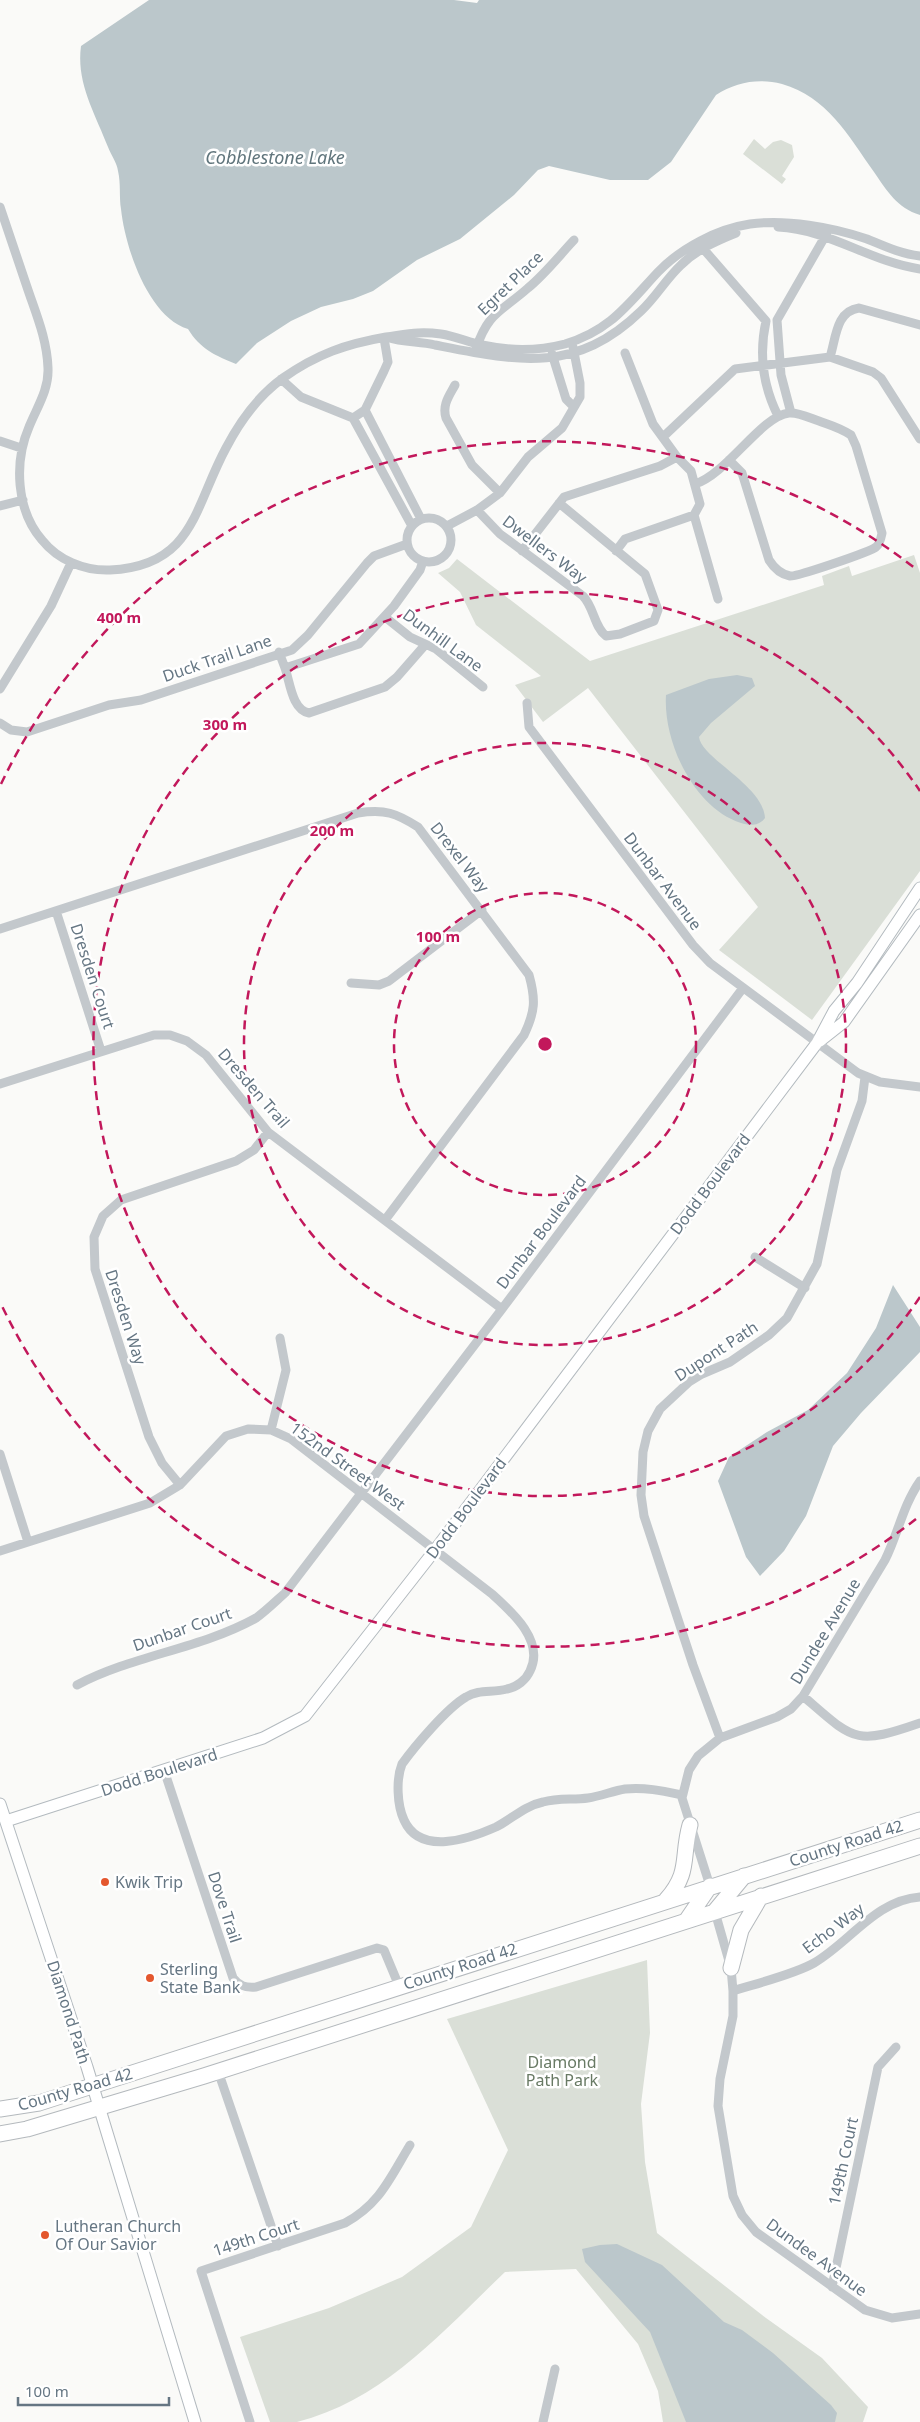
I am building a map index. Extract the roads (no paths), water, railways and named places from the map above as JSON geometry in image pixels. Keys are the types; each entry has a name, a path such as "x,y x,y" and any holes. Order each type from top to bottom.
{"highway":[{"name":"County Road 42","path":"0,2109 39,2103 665,1900 920,1820"},
{"path":"665,1900 678,1884 685,1867 690,1825"},
{"name":"County Road 42","path":"0,2134 27,2130 218,2071 920,1846"},
{"path":"715,1912 744,1876"},
{"path":"686,1921 710,1886"},
{"path":"731,1968 741,1930 761,1896"}],"street":[{"path":"0,207 46,340 48,372 42,400 21,448 19,472 23,500 30,520 43,542 72,563 89,569 121,569 149,562 174,546 189,530 198,514 227,446 250,409 281,379 325,352 408,332 429,333 510,349 551,348 571,342 609,323 631,304 659,271 718,233 750,224 791,222 826,234 888,262 906,267 920,268"},
{"path":"826,234 863,238 920,256"},
{"path":"791,412 781,375 777,320 826,234"},
{"name":"Egret Place","path":"475,353 488,321 496,312 529,288 574,240"},
{"path":"385,337 405,343 432,344 519,360 553,358 574,352 614,332 640,312 700,246"},
{"path":"700,246 766,321 762,348 763,366 766,385 778,416"},
{"path":"906,267 910,254"},
{"path":"631,304 640,312"},
{"path":"830,356 840,322 846,311 852,309 868,310 920,325"},
{"path":"766,321 777,320"},
{"path":"353,418 365,410 388,362 385,337"},
{"path":"447,526 477,510 500,493 533,452 562,428 573,406 580,397 571,342"},
{"path":"551,348 566,399 573,406"},
{"path":"616,551 625,539 694,515 700,504 691,471 677,457 653,424 625,352"},
{"path":"663,436 735,369 830,356 873,372 881,378 920,439"},
{"path":"281,379 301,397 353,418 412,526"},
{"path":"456,385 445,402 446,418 472,465 500,493"},
{"path":"365,410 421,519"},
{"path":"694,484 708,480 729,460 778,416 791,412 829,424 850,435 856,446 882,533 881,540 876,547 792,576 781,573 774,568 769,560 742,473 729,460"},
{"path":"0,441 21,448"},
{"path":"522,551 564,497 660,466 677,457"},
{"path":"0,506 23,500"},
{"name":"Dwellers Way","path":"477,510 489,525 583,596 590,603 602,633 611,637 646,626 654,621 657,616 645,574 558,503"},
{"path":"694,515 718,599"},
{"path":"421,519 438,519 447,526 451,538 448,551 438,560 423,561 412,555 407,544 408,531 421,519"},
{"name":"Duck Trail Lane","path":"0,722 10,730 27,732 109,705 141,700 280,652 292,650 366,562 374,556 407,544"},
{"path":"285,668 360,644 385,617 420,570 423,561"},
{"path":"0,690 51,606 72,563"},
{"name":"Dunhill Lane","path":"385,617 410,637 436,649 483,687"},
{"path":"280,652 298,707 302,712 317,711 385,688 425,645"},
{"name":"Dunbar Avenue","path":"527,703 529,727 687,937 710,963 817,1043"},
{"name":"Drexel Way","path":"0,929 358,814 377,810 399,814 418,827 529,975 535,996 532,1017 524,1035 385,1220"},
{"path":"817,1043 834,1011 857,983 920,888"},
{"path":"351,982 378,985 389,981 482,910"},
{"name":"Dresden Court","path":"56,911 101,1051"},
{"path":"817,1043 844,1022 920,915"},
{"name":"Dunbar Boulevard","path":"362,1494 743,988"},
{"name":"Dresden Trail","path":"0,1084 154,1035 170,1035 187,1041 206,1055 268,1132 502,1309"},
{"path":"817,1043 865,1077 892,1084 920,1086"},
{"name":"Dodd Boulevard","path":"3,1822 268,1736 305,1716 435,1550 817,1043"},
{"name":"Dupont Path","path":"720,1738 693,1665 644,1516 641,1494 643,1452 648,1431 660,1409 689,1382 730,1362 769,1335 787,1318 822,1251 837,1170 862,1101 865,1077"},
{"name":"Dresden Way","path":"180,1485 162,1463 149,1437 94,1268 94,1237 104,1216 121,1200 236,1161 254,1150 268,1132"},
{"path":"755,1257 804,1288"},
{"path":"271,1430 286,1370 280,1338"},
{"name":"152nd Street West","path":"0,1551 150,1503 180,1485 226,1436 248,1429 271,1430 291,1439 435,1550 505,1606 529,1636 534,1654 533,1664 523,1680 506,1689 481,1691 464,1698 402,1764 399,1777 401,1811 411,1831 422,1838 440,1842 498,1826 529,1806 543,1802 588,1798 642,1788 682,1795"},
{"path":"0,1454 28,1542"},
{"name":"Dundee Avenue","path":"682,1795 689,1770 698,1756 720,1738 778,1717 791,1709 803,1696 885,1560 893,1544 905,1506 920,1481"},
{"name":"Dunbar Court","path":"77,1685 101,1672 228,1632 258,1616 285,1593 362,1494"},
{"path":"803,1696 850,1734 869,1738 920,1723"},
{"name":"Dove Trail","path":"164,1770 232,1978 236,1982 248,1988 377,1948 384,1950 390,1961 398,1986"},
{"path":"682,1795 710,1886"},
{"name":"Diamond Path","path":"0,1804 3,1822 99,2107 195,2422"},
{"name":"Echo Way","path":"734,1991 812,1964 832,1951 886,1906 905,1898 920,1897"},
{"name":"Dundee Avenue","path":"715,1912 731,1968 734,1991 732,2016 720,2080 718,2106 733,2196 742,2215 756,2232 865,2310 892,2318 920,2314"},
{"name":"149th Court","path":"832,2287 878,2067 896,2047"},
{"path":"218,2071 278,2246"},
{"name":"149th Court","path":"250,2422 201,2271 345,2224 363,2214 380,2196 410,2145"},
{"path":"542,2422 554,2369"}],"water":[{"name":"Cobblestone Lake","path":"149,0 454,0 477,3 479,0 920,0 920,215 905,208 893,198 845,131 812,98 782,84 765,81 748,82 716,95 671,162 648,180 610,180 549,166 538,170 514,195 460,239 417,260 373,291 353,299 321,307 291,321 257,343 236,364 215,355 203,347 188,329 174,322 161,311 150,296 133,261 123,225 117,168 92,110 81,73 81,46"},
{"path":"737,675 752,678 755,686 711,723 699,737 710,754 744,784 762,806 765,818 760,823 754,825 741,823 724,815 709,803 696,788 676,752 666,713 666,695 709,679"},
{"path":"893,1285 920,1327 920,1352 861,1413 833,1446 806,1516 784,1551 760,1576 746,1557 718,1481 729,1457 767,1432 808,1410 847,1373 876,1328"},
{"path":"617,2244 662,2265 724,2322 742,2330 773,2353 831,2405 837,2413 835,2422 686,2422 650,2332 585,2262 582,2249"}],"place":[{"name":"Kwik Trip","path":"105,1882"},
{"name":"Sterling State Bank","path":"150,1978"},
{"name":"Lutheran Church Of Our Savior","path":"45,2235"}],"park label":[{"name":"Diamond Path Park","path":"562,2071"}]}
